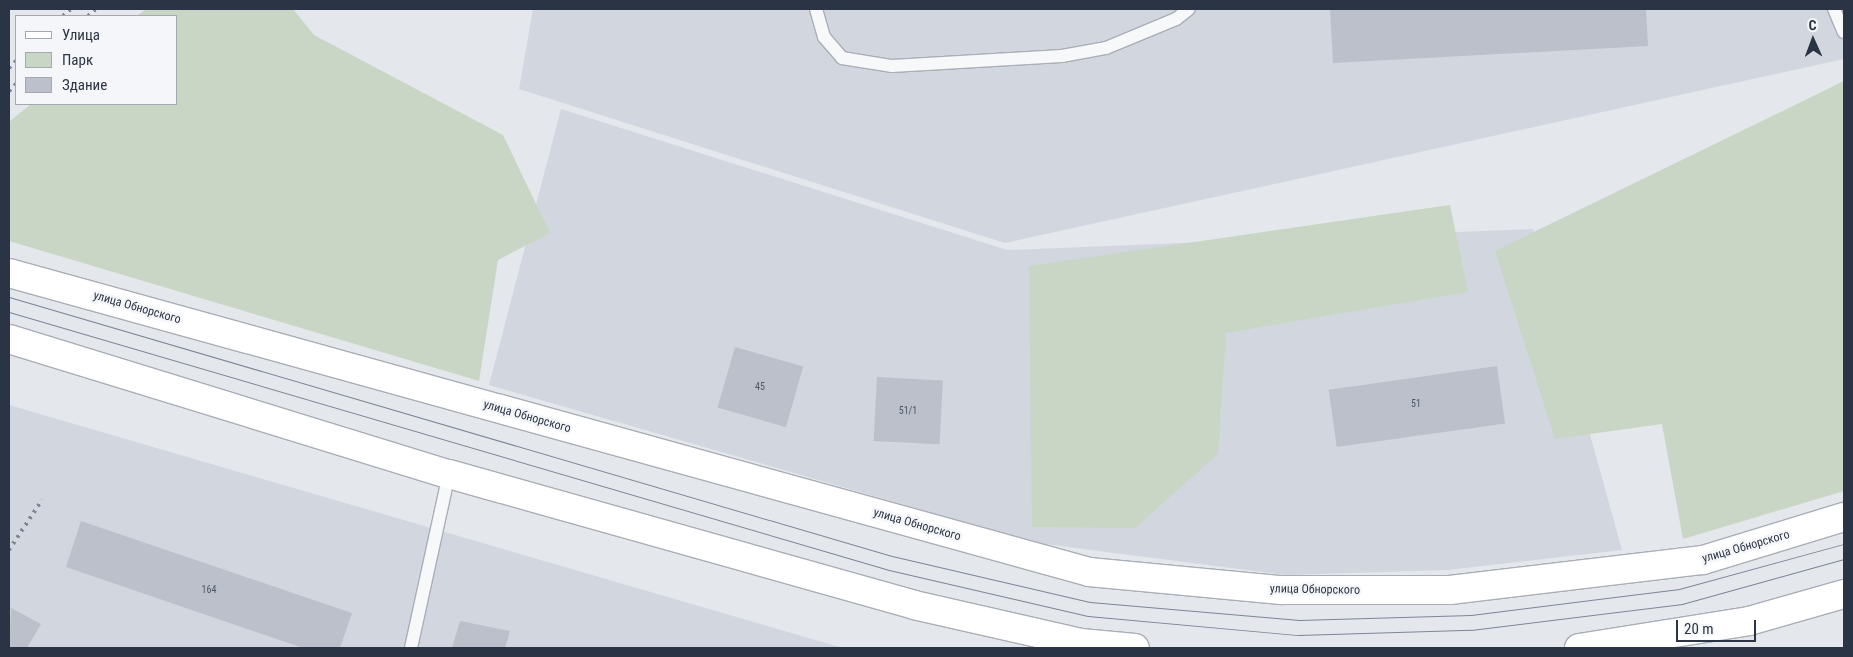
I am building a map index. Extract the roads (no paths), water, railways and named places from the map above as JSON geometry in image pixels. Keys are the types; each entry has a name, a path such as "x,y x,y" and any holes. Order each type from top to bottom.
{"main road":[{"name":"улица Обнорского","path":"9,273 1088,572 1280,590 1450,590 1703,560 1844,517"},
{"path":"9,339 449,474 914,605 1081,643 1135,648"},
{"path":"1579,648 1749,621 1844,594"}],"lane":[{"path":"816,9 824,37 842,58 892,66 1062,56 1106,48 1176,19 1189,9"},
{"path":"1834,9 1844,32"},
{"path":"411,648 449,474"}],"tram line":[{"path":"9,297 892,556 1090,602 1299,620 1471,615 1679,589 1844,544"},
{"path":"9,312 889,570 1088,616 1298,635 1471,630 1682,604 1844,559"}],"railway":[{"path":"64,15 71,9"},
{"path":"89,15 96,9"},
{"path":"9,68 15,62"},
{"path":"9,91 15,85"},
{"path":"9,550 42,500"}]}
